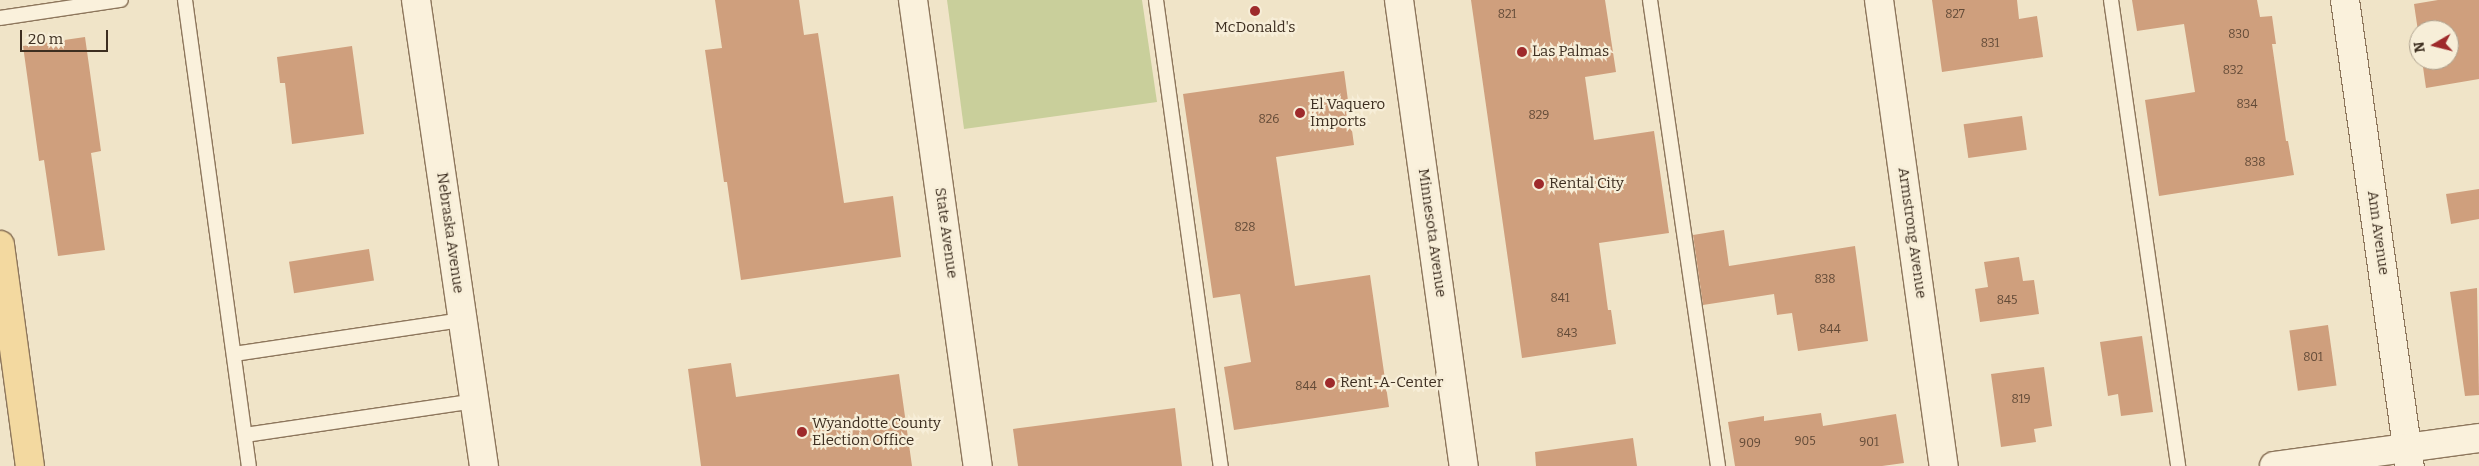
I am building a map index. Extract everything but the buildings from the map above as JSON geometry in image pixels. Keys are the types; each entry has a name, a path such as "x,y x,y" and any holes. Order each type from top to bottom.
{"main road":[{"path":"0,245 30,466"}],"street":[{"name":"Nebraska Avenue","path":"416,0 484,466"},
{"name":"State Avenue","path":"913,0 978,466"},
{"name":"Minnesota Avenue","path":"1399,0 1464,466"},
{"name":"Armstrong Avenue","path":"1879,0 1944,466"},
{"name":"Ann Avenue","path":"2344,0 2409,457"},
{"path":"2274,466 2409,457 2479,438"}],"lane":[{"path":"0,18 121,0"},
{"path":"185,0 249,466"},
{"path":"1156,0 1221,466"},
{"path":"1650,0 1718,466"},
{"path":"2111,0 2178,466"},
{"path":"234,354 462,320"},
{"path":"245,435 474,401"}],"green space":[{"path":"947,0 1142,0 1157,102 964,129"}],"place":[{"name":"McDonald's","path":"1255,11"},
{"name":"Las Palmas","path":"1522,52"},
{"name":"El Vaquero Imports","path":"1300,113"},
{"name":"Rental City","path":"1539,184"},
{"name":"Rent-A-Center","path":"1330,383"},
{"name":"Wyandotte County Election Office","path":"802,432"}]}
